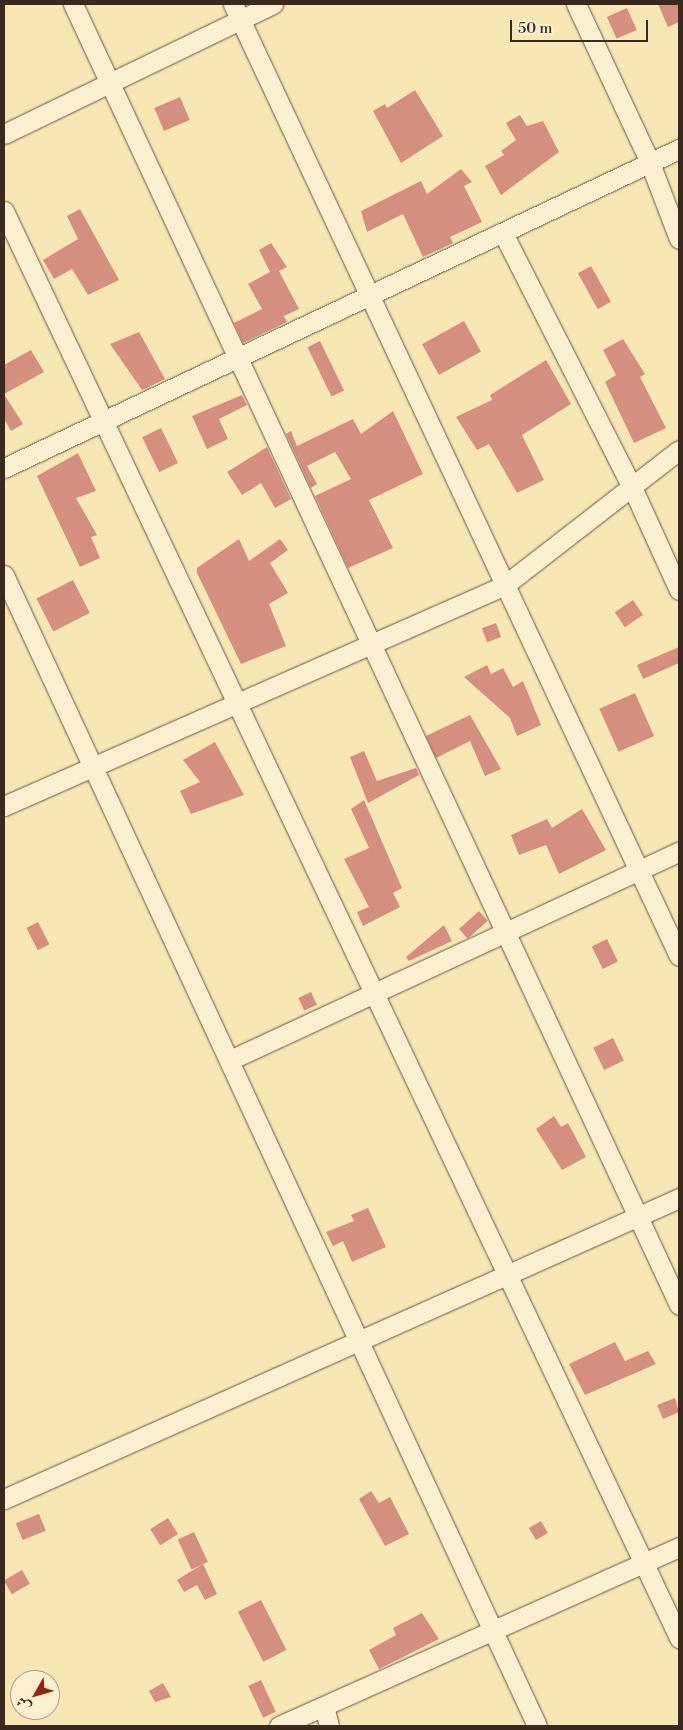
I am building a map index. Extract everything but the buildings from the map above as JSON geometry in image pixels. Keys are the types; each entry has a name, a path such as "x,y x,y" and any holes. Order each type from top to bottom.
{"street":[{"path":"73,4 679,1305"},
{"path":"4,134 110,82 236,12 273,4"},
{"path":"576,4 650,163 679,239"},
{"path":"236,12 679,956"},
{"path":"4,468 679,149"},
{"path":"4,211 509,1274 642,1563 679,1638"},
{"path":"503,233 632,487 679,590"},
{"path":"4,806 506,585 679,450"},
{"path":"4,575 360,1340 491,1631 537,1726"},
{"path":"230,1060 679,852"},
{"path":"4,1499 679,1198"},
{"path":"279,1726 679,1547"},
{"path":"324,1706 329,1726"}]}
